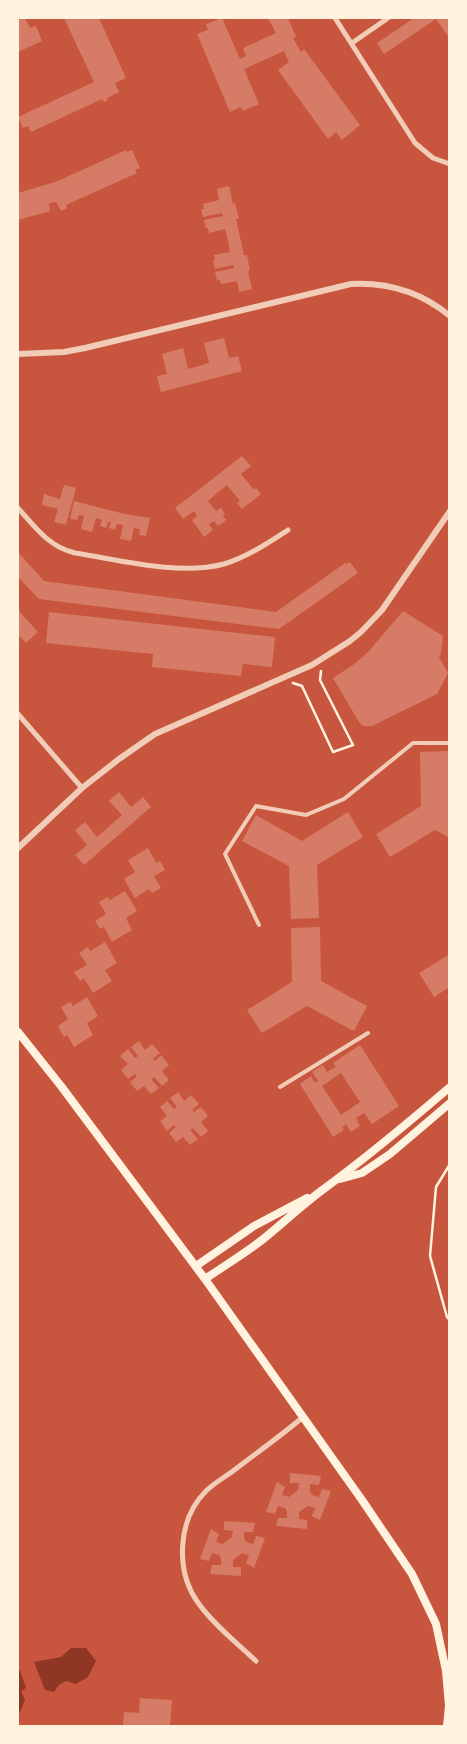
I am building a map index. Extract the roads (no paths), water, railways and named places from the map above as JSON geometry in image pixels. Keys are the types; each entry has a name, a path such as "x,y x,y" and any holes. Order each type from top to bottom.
{"main road":[{"path":"18,1032 196,1266 412,1574 436,1624 446,1671 447,1726"},
{"path":"196,1266 254,1226 338,1180 450,1087"},
{"path":"338,1180 362,1173 390,1154 450,1103"},
{"path":"205,1279 261,1241 321,1191"}],"street":[{"path":"335,18 415,143 434,158 450,164"},
{"path":"352,43 388,18"},
{"path":"18,354 53,353 85,348 351,284 386,285 409,291 430,301 450,316"},
{"path":"18,508 45,539 62,550 177,568 199,568 229,562 259,549 288,530"},
{"path":"18,848 82,788 155,734 312,665 350,641 382,610 450,511"},
{"path":"18,714 82,788"},
{"path":"259,925 225,854 256,806 306,815 344,799 413,743 450,743"},
{"path":"280,1087 368,1033"},
{"path":"256,1661 209,1615 191,1591 183,1562 185,1532 190,1517 206,1491 303,1417"}]}
